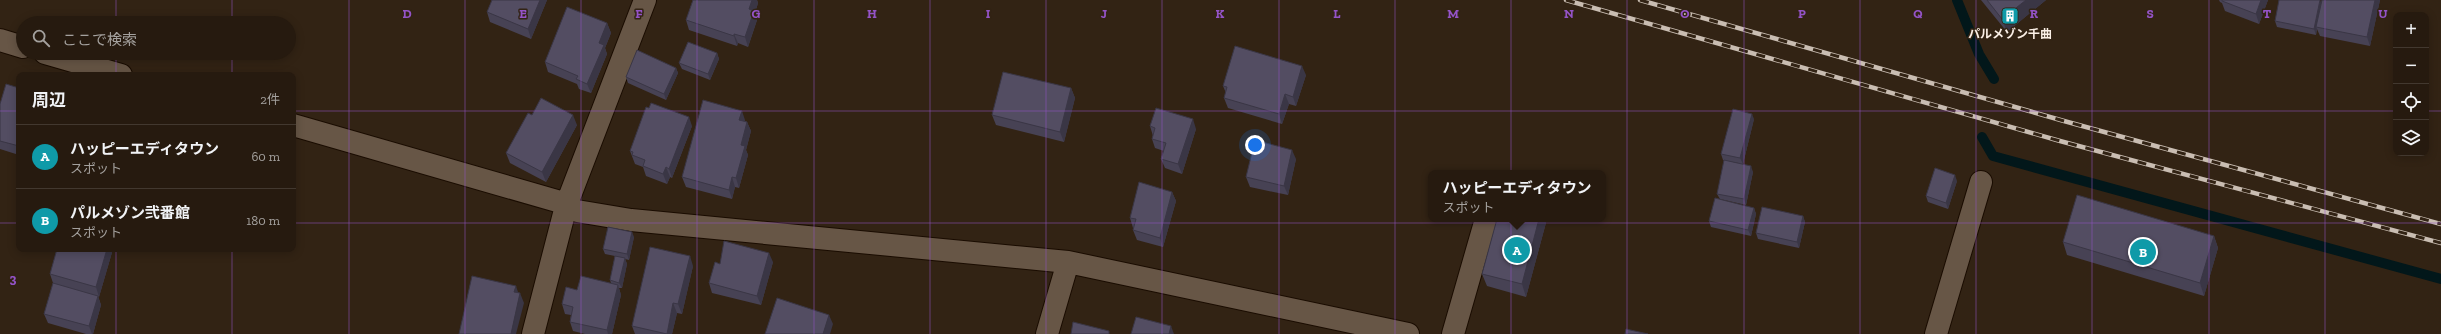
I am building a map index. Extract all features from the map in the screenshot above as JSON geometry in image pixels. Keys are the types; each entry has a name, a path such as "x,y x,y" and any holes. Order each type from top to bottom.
{"street":[{"path":"533,334 566,206 645,0"},
{"path":"0,40 16,45"},
{"path":"69,60 111,72"},
{"path":"296,126 557,201 577,211 631,220 1068,262 1408,334"},
{"path":"1936,334 1981,182"},
{"path":"1453,334 1485,222"},
{"path":"1047,334 1068,262"}],"building":[{"path":"492,0 540,0 528,29 487,12"},
{"path":"693,0 752,0 749,9 754,11 745,37 734,34 734,36 686,20"},
{"path":"1987,0 2026,0 2002,19"},
{"path":"2222,0 2261,0 2256,14"},
{"path":"2279,0 2320,0 2314,29 2275,21"},
{"path":"2322,0 2375,0 2367,37 2316,27"},
{"path":"567,7 607,23 599,43 604,45 587,84 576,79 578,76 545,62"},
{"path":"688,42 717,53 708,74 679,63"},
{"path":"1235,46 1302,66 1293,97 1285,94 1279,114 1224,98 1227,87 1223,86"},
{"path":"637,50 676,68 664,94 626,77"},
{"path":"1003,72 1071,88 1060,132 992,115"},
{"path":"6,84 16,87 16,145 0,141 0,104"},
{"path":"541,98 573,115 542,172 506,153 528,113 532,115"},
{"path":"703,100 742,111 739,120 747,122 741,145 745,146 736,178 732,177 729,190 682,177"},
{"path":"651,103 689,117 669,169 666,167 663,174 643,166 645,160 632,155 633,152 630,151 646,107 649,108"},
{"path":"1156,108 1193,119 1178,164 1161,159 1166,143 1152,139 1155,128 1150,126"},
{"path":"1733,109 1752,114 1740,158 1721,154"},
{"path":"1255,140 1292,150 1284,186 1246,177"},
{"path":"1724,160 1751,166 1744,199 1717,194"},
{"path":"1935,168 1955,175 1946,203 1926,196"},
{"path":"1139,182 1172,192 1160,238 1133,230 1136,219 1130,218"},
{"path":"2077,195 2214,236 2200,283 2063,242"},
{"path":"1715,198 1754,208 1748,230 1709,221"},
{"path":"1762,207 1803,216 1797,242 1756,233"},
{"path":"1496,222 1538,222 1522,284 1482,274"},
{"path":"608,227 632,232 627,254 603,249"},
{"path":"724,241 769,253 757,296 709,283 715,262 720,264"},
{"path":"650,247 690,256 678,304 673,303 667,334 632,326"},
{"path":"56,252 106,252 96,287 50,274"},
{"path":"615,256 625,258 619,283 610,280"},
{"path":"472,276 516,286 514,292 520,293 511,334 459,334"},
{"path":"581,276 618,285 607,330 570,322 573,307 562,304 566,287 577,290"},
{"path":"53,283 98,296 89,326 44,314"},
{"path":"777,298 829,315 823,334 765,334"},
{"path":"1136,317 1171,326 1169,334 1131,334"},
{"path":"1073,322 1109,331 1109,334 1071,334"},
{"path":"1626,329 1648,334 1625,334"}],"waterway":[{"path":"1957,0 1979,54 1994,79"},
{"path":"1982,137 1993,156 2441,279"}],"railway":[{"path":"1566,0 2060,141 2441,243"},
{"path":"1640,0 2064,121 2441,224"}],"place":[{"name":"パルメゾン千曲","path":"2010,16"},
{"name":"ハッピーエディタウン","path":"1517,250"},
{"name":"パルメゾン弐番館","path":"2143,252"}]}
